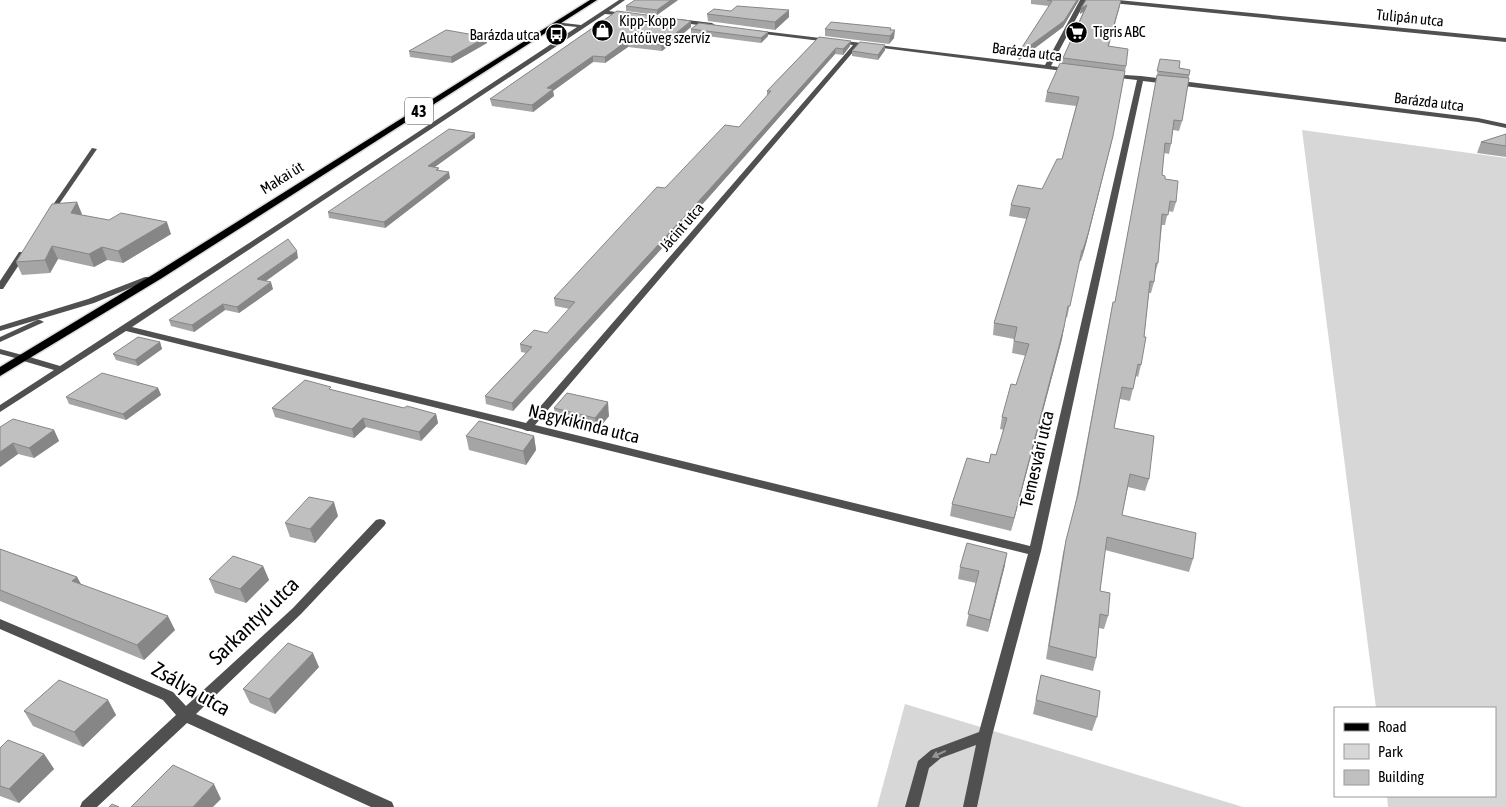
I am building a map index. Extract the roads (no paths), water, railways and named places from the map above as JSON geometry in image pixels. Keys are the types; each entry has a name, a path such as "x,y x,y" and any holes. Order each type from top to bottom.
{"main road":[{"name":"Makai út","path":"0,372 158,276 594,0"}],"street":[{"path":"0,409 622,0"},
{"path":"1047,67 1083,0"},
{"name":"Tulipán utca","path":"1102,0 1506,40"},
{"path":"604,12 633,16"},
{"path":"672,20 721,26"},
{"path":"557,24 580,26"},
{"name":"Barázda utca","path":"750,30 1075,70"},
{"name":"Jácint utca","path":"526,428 858,43"},
{"name":"Barázda utca","path":"1104,74 1469,119 1506,126"},
{"name":"Temesvári utca","path":"970,807 985,736 1036,551 1141,78"},
{"name":"Nagykikinda utca","path":"125,328 526,428 1036,551"},
{"path":"23,358 61,369"},
{"name":"Sarkantyú utca","path":"87,807 297,611 380,523"},
{"name":"Zsálya utca","path":"0,624 168,696 186,716 387,807"},
{"path":"912,807 922,765 936,754 985,736"}],"lane":[{"path":"44,222 94,149"},
{"path":"0,287 28,246"},
{"path":"0,340 91,301 158,276"},
{"path":"0,329 91,301"},
{"path":"0,351 23,358"}],"place":[{"name":"Kipp-Kopp Autóüveg szervíz","path":"603,30"},
{"name":"Tigris ABC","path":"1077,32"},
{"name":"Barázda utca","path":"556,35"}]}
